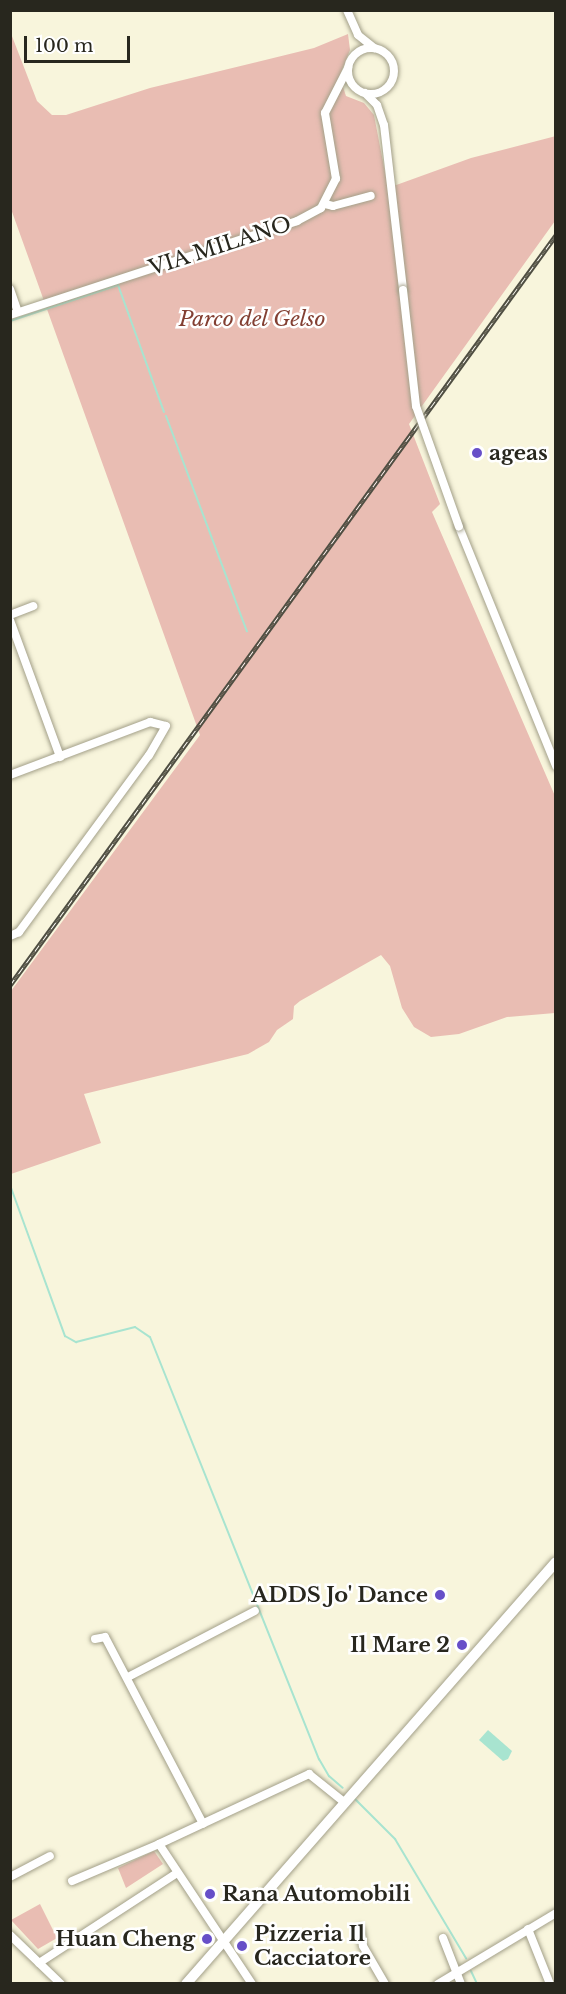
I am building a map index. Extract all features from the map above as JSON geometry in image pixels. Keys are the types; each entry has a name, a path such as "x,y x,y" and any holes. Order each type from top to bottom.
{"main road":[{"path":"186,1983 555,1562"}],"street":[{"path":"347,10 355,30 392,64 381,114 393,182 416,406 459,527 555,766"},
{"path":"355,30 352,58 330,101 325,118 336,179 324,204 333,206 371,196"},
{"path":"352,58 363,50 376,49"},
{"path":"348,68 351,82 381,114"},
{"path":"330,101 349,90 378,93 388,86"},
{"name":"VIA MILANO","path":"14,313 297,221 324,204"},
{"path":"10,289 14,313"},
{"path":"10,615 33,606"},
{"path":"10,620 60,757"},
{"path":"10,775 150,722 166,726 149,755 26,923 10,936"},
{"path":"128,1677 255,1611"},
{"path":"95,1640 105,1637 128,1677 203,1824"},
{"path":"72,1881 159,1844 312,1773 344,1802"},
{"path":"159,1844 252,1983"},
{"path":"10,1877 50,1856"},
{"path":"39,1963 177,1873"},
{"path":"438,1983 555,1913"},
{"path":"360,1929 363,1946 386,1983"},
{"path":"528,1929 550,1983"},
{"path":"443,1938 461,1983"},
{"path":"12,1939 61,1983"}],"green space":[{"name":"Parco del Gelso","path":"10,31 37,101 52,115 66,115 150,88 314,48 348,34 350,50 340,75 343,87 346,96 364,103 374,115 388,188 471,158 556,136 555,221 409,424 440,504 432,512 555,796 555,1013 507,1017 459,1034 431,1037 414,1027 402,1008 390,966 381,955 300,1001 294,1006 293,1019 277,1030 269,1042 248,1054 84,1094 101,1143 11,1174 11,991 200,735 11,209"},
{"path":"154,1851 163,1864 126,1888 118,1868"},
{"path":"40,1904 57,1938 38,1949 11,1920"}],"water":[{"path":"488,1730 512,1751 508,1759 503,1761 479,1740"}],"waterway":[{"path":"10,321 118,285 164,412"},
{"path":"166,416 247,631"},
{"path":"10,1185 65,1336 76,1342 135,1327 150,1337 319,1759 329,1776 343,1788"},
{"path":"355,1799 395,1839 466,1958"},
{"path":"471,1971 477,1984"}],"railway":[{"path":"10,985 556,235"}],"place":[{"name":"ageas","path":"477,453"},
{"name":"ADDS Jo' Dance","path":"440,1595"},
{"name":"Il Mare 2","path":"462,1645"},
{"name":"Rana Automobili","path":"210,1894"},
{"name":"Huan Cheng","path":"207,1939"},
{"name":"Pizzeria Il Cacciatore","path":"242,1946"}]}
